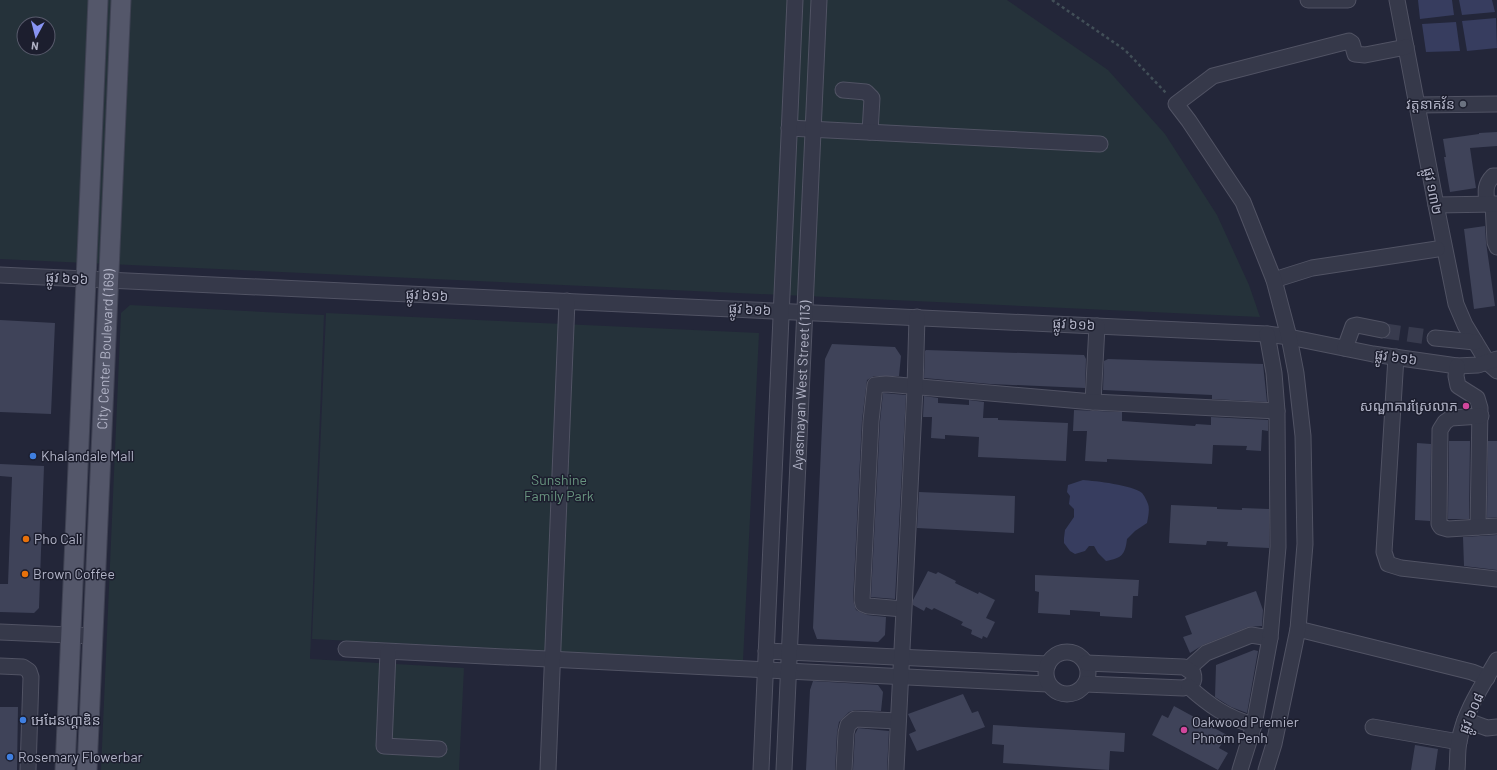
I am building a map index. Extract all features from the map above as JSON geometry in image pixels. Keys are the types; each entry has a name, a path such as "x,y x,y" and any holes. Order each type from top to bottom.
{"main road":[{"name":"City Center Boulevard (169)","path":"65,770 98,0"},
{"name":"City Center Boulevard (169)","path":"87,770 121,0"}],"street":[{"name":"Ayasmayan West Street (113)","path":"761,770 795,0"},
{"name":"Ayasmayan West Street (113)","path":"784,770 819,0"},
{"path":"1308,0 1348,0"},
{"name":"ផ្លូវ ១៣២","path":"1397,0 1436,205 1442,248 1456,304 1465,325 1475,342 1494,364"},
{"path":"1266,770 1274,744 1298,629 1305,544 1303,436 1296,373 1289,336 1274,280 1243,202 1176,104 1213,76 1349,41 1352,43 1355,54 1359,55 1406,48"},
{"path":"843,90 866,92 872,98 870,132"},
{"path":"1417,105 1497,104"},
{"path":"789,128 1100,144"},
{"path":"1497,176 1492,176 1485,189 1492,204 1495,242 1497,248"},
{"path":"1436,205 1492,204"},
{"path":"1274,280 1312,268 1442,248"},
{"name":"ផ្លូវ ៦១៦","path":"0,275 1267,334 1289,336 1373,354 1457,366 1494,364"},
{"path":"548,770 567,301"},
{"path":"896,770 915,388 917,317"},
{"path":"1345,348 1353,326 1357,325 1383,330 1373,354"},
{"path":"1093,402 1097,326"},
{"path":"1240,770 1254,726 1270,638 1278,547 1277,411 1274,373 1267,334"},
{"path":"1434,338 1475,342"},
{"path":"1396,357 1384,552 1388,564 1401,568 1497,579"},
{"path":"1457,366 1456,376 1458,386 1477,398 1480,408 1478,527"},
{"path":"904,609 881,608 863,604 871,421 875,385 886,384 915,388 1093,402 1277,411"},
{"path":"1481,416 1451,418 1445,422 1440,430 1439,524 1441,527 1448,529 1497,526"},
{"path":"770,560 794,561"},
{"path":"1298,629 1472,672 1486,678"},
{"path":"0,632 93,636"},
{"path":"1188,669 1206,653 1251,635 1270,638"},
{"path":"346,650 1048,684"},
{"path":"766,651 1048,664"},
{"path":"388,652 384,746 439,748"},
{"path":"1062,652 1076,654 1086,663 1088,678 1085,684 1076,692 1069,694 1062,693 1048,684 1046,677 1048,664 1055,656 1062,652"},
{"name":"ផ្លូវ ៦០៨","path":"1457,770 1459,742 1465,720 1472,704 1497,660"},
{"path":"1085,684 1183,688 1189,687 1193,684 1195,678 1193,673 1184,667 1086,663"},
{"path":"0,666 23,667 29,671 31,677 28,770"},
{"path":"1189,687 1206,703 1239,721 1254,726"},
{"path":"844,770 846,733 848,725 855,719 898,721"},
{"path":"1465,720 1487,728 1497,726"},
{"path":"1373,728 1459,742"}],"path":[{"path":"1052,0 1125,50 1176,104"}],"green space":[{"path":"0,0 1007,0 1108,70 1165,134 1217,215 1249,285 1260,317 0,259"},
{"path":"130,305 324,315 310,659 464,668 459,770 101,770 121,313"},
{"name":"Sunshine Family Park","path":"326,313 759,333 743,661 312,639"}],"water":[{"path":"1418,0 1452,0 1454,15 1420,19"},
{"path":"1459,0 1492,0 1495,12 1462,15"},
{"path":"1496,18 1497,48 1467,51 1462,21"},
{"path":"1456,22 1460,51 1426,52 1422,24"},
{"path":"1083,480 1114,484 1137,490 1142,493 1148,503 1149,511 1147,523 1135,531 1127,539 1124,552 1116,559 1106,561 1098,553 1094,546 1089,546 1085,551 1075,554 1070,551 1064,543 1065,530 1074,517 1074,509 1069,504 1070,496 1067,492 1068,485"}],"building":[{"path":"1497,132 1497,146 1470,148 1476,188 1450,192 1444,157 1446,157 1443,139 1479,133"},
{"path":"1485,226 1495,306 1474,309 1464,229"},
{"path":"0,320 55,323 51,414 0,412"},
{"path":"832,344 895,347 901,356 899,376 874,376 867,380 862,420 853,600 856,610 867,615 886,617 885,635 878,642 817,639 813,628 825,359"},
{"path":"926,350 1084,355 1086,359 1085,388 990,384 924,378"},
{"path":"1108,359 1263,364 1267,402 1212,399 1212,395 1103,390 1104,361"},
{"path":"883,393 906,395 895,599 871,597 880,422"},
{"path":"924,396 938,398 938,403 969,405 969,400 984,402 983,418 1068,423 1066,461 978,457 979,437 945,435 945,439 931,438 932,417 923,417"},
{"path":"1074,410 1122,412 1122,421 1195,426 1196,424 1211,425 1211,417 1268,420 1268,431 1262,430 1261,451 1246,450 1247,446 1213,445 1212,464 1107,459 1107,462 1085,461 1087,431 1073,431"},
{"path":"1449,441 1470,441 1469,519 1448,519"},
{"path":"1488,441 1497,441 1497,517 1487,518"},
{"path":"1417,443 1431,444 1430,521 1415,520"},
{"path":"0,464 44,466 39,608 34,613 0,612 0,584 8,584 12,477 0,476"},
{"path":"919,492 1015,496 1014,533 917,528"},
{"path":"1171,505 1217,507 1217,509 1269,509 1269,548 1227,546 1228,542 1207,541 1206,545 1169,543"},
{"path":"1497,535 1497,570 1464,566 1463,537"},
{"path":"928,571 936,574 938,572 956,581 955,583 995,600 986,618 995,622 987,638 983,636 982,639 971,634 972,630 961,625 963,622 934,608 932,610 926,607 924,611 913,605 913,600"},
{"path":"1035,575 1139,580 1138,596 1133,596 1132,618 1100,616 1100,612 1070,610 1070,615 1038,613 1039,592 1035,591"},
{"path":"1256,591 1263,610 1262,626 1248,627 1203,645 1190,653 1183,637 1192,634 1185,616"},
{"path":"1254,650 1258,651 1247,713 1231,707 1215,697 1216,665"},
{"path":"813,681 878,685 883,692 881,711 855,710 849,712 839,722 835,770 806,770 810,690"},
{"path":"963,694 972,713 978,711 985,727 917,751 909,734 916,731 908,714"},
{"path":"1174,706 1227,735 1219,748 1228,753 1218,770 1152,735 1162,715 1168,718"},
{"path":"0,707 18,707 17,770 0,770"},
{"path":"993,725 1125,733 1124,752 1110,751 1109,770 1003,763 1004,745 992,744"},
{"path":"858,728 889,731 887,770 853,770 855,734"},
{"path":"1415,745 1438,749 1435,770 1411,770"}],"tunnel":[{"path":"1385,331 1435,338"}],"place":[{"name":"វត្តនាគវ័ន","path":"1463,104"},
{"name":"សណ្ឋាគារស្រែលាភ","path":"1466,406"},
{"name":"Khalandale Mall","path":"33,456"},
{"name":"Pho Cali","path":"26,539"},
{"name":"Brown Coffee","path":"25,574"},
{"name":"អេដែនហ្គាឌិន","path":"23,720"},
{"name":"Oakwood Premier Phnom Penh","path":"1184,730"},
{"name":"Rosemary Flowerbar","path":"10,757"}]}
